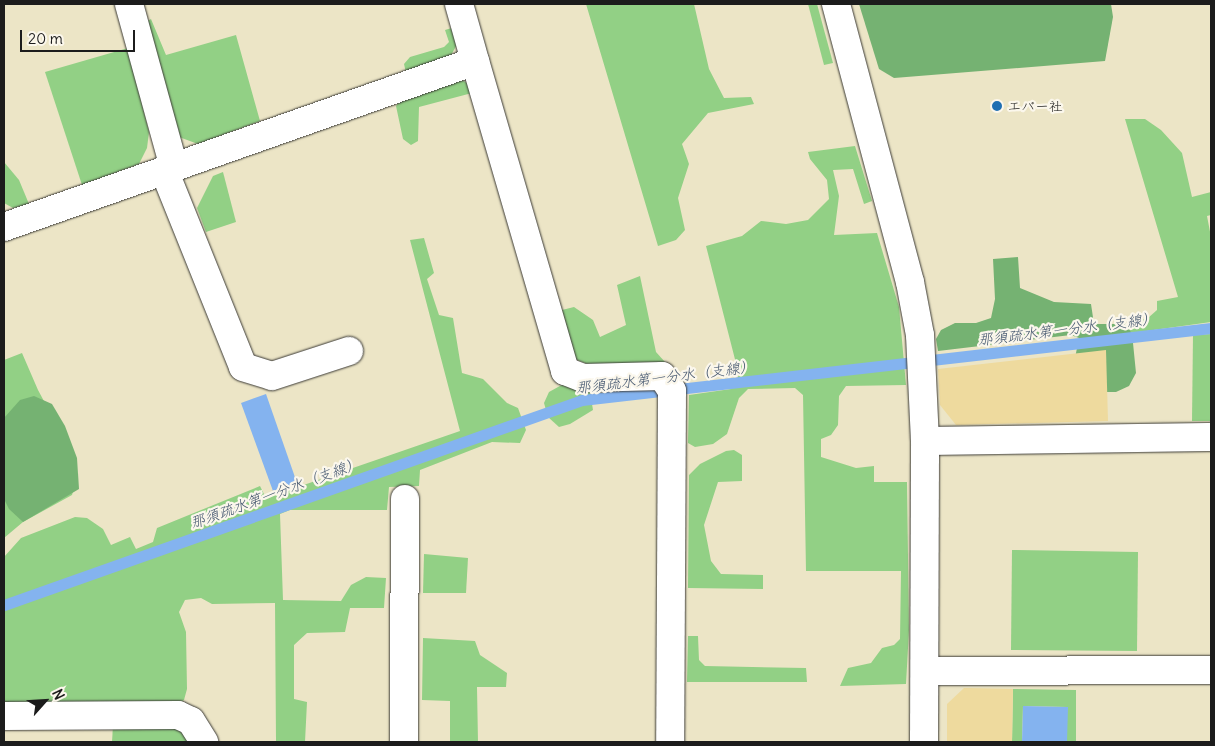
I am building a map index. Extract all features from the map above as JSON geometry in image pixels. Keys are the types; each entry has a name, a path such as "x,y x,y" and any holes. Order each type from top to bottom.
{"street":[{"path":"129,4 169,169 243,367 272,376 349,351"},
{"path":"459,4 566,371 583,378 662,376 672,391 670,742"},
{"path":"836,4 910,282 920,335 925,441 924,742"},
{"path":"4,227 475,61"},
{"path":"925,441 1211,437"},
{"path":"404,742 405,499"},
{"path":"925,670 1211,670"},
{"path":"4,716 178,716 191,721 204,742"}],"green space":[{"path":"586,4 694,4 709,69 724,98 751,97 754,104 708,113 682,144 689,164 678,198 685,230 676,240 658,246"},
{"path":"808,4 817,4 833,63 824,65"},
{"path":"859,4 1111,4 1113,17 1105,61 894,78 879,69"},
{"path":"151,19 166,55 236,35 260,121 198,144 179,137 146,22"},
{"path":"455,27 459,41 450,57 406,73 404,64 410,57 444,47 449,42 445,30"},
{"path":"128,48 149,132 147,148 139,164 82,185 45,72"},
{"path":"458,78 469,84 472,93 419,107 418,141 411,145 403,139 396,106 404,96"},
{"path":"1125,119 1145,119 1161,130 1182,153 1192,197 1211,192 1211,215 1207,216 1211,237 1211,322 1132,333 1125,324 1148,318 1157,310 1157,301 1178,297"},
{"path":"855,146 872,201 864,204 853,169 833,170 839,196 834,235 877,233 899,307 906,385 846,386 839,396 838,425 831,435 821,439 821,457 856,468 874,466 874,482 907,482 909,630 906,684 840,686 848,668 871,663 882,648 894,645 900,639 901,571 806,571 803,395 795,388 748,389 739,398 727,434 713,444 695,447 688,443 689,395 731,389 739,375 706,246 742,236 761,221 786,224 808,220 829,199 827,180 810,159 808,152"},
{"path":"4,162 19,180 29,204 13,208 4,203"},
{"path":"223,172 236,222 206,232 197,208 213,176"},
{"path":"424,238 434,273 427,279 439,315 453,318 462,373 483,379 507,403 518,408 526,430 520,443 492,442 420,470 419,486 389,487 387,510 290,510 280,514 283,600 341,601 351,585 366,577 386,578 384,608 350,608 345,632 307,633 294,645 294,699 307,702 305,742 276,742 275,603 212,604 201,598 185,600 179,612 186,632 187,689 184,700 172,707 4,707 4,557 21,538 75,517 87,518 103,529 111,545 130,537 136,549 153,542 157,528 260,486 266,498 460,431 410,240"},
{"path":"1018,257 1020,288 1054,302 1091,304 1094,324 1125,324 1132,333 1136,373 1129,386 1116,392 1100,392 1075,358 1079,338 1071,335 938,351 936,339 941,330 955,323 976,323 991,318 995,299 993,259"},
{"path":"640,276 656,352 665,362 590,365 575,359 562,310 574,307 593,320 600,337 626,325 617,285"},
{"path":"1211,334 1211,421 1192,421 1193,335"},
{"path":"22,353 38,390 59,429 75,485 72,495 23,522 4,538 4,360"},
{"path":"569,381 590,392 593,410 570,424 559,427 548,417 544,403 549,392"},
{"path":"34,396 52,404 65,426 77,458 79,489 23,522 9,509 4,499 4,418 20,400"},
{"path":"734,450 742,455 742,481 718,482 704,525 711,561 721,574 763,575 763,589 688,588 689,475 700,464 726,451"},
{"path":"1012,550 1138,552 1137,651 1011,650"},
{"path":"424,554 468,558 466,593 423,593"},
{"path":"688,636 698,636 699,660 705,666 806,668 807,682 687,682"},
{"path":"423,638 475,641 480,655 507,673 506,687 477,687 478,742 450,742 450,701 422,700"},
{"path":"1013,689 1076,690 1076,742 1067,742 1067,707 1023,706 1022,742 1012,742"},
{"path":"175,723 195,742 112,742 113,725"}],"sand":[{"path":"1106,350 1108,421 956,425 940,405 938,369"},
{"path":"964,688 1013,689 1012,742 947,742 947,704"}],"water":[{"path":"266,394 297,483 273,491 241,403"},
{"path":"1023,706 1068,707 1067,742 1022,742"}],"waterway":[{"name":"那須疏水第一分水（支線）","path":"4,605 582,400 1211,328"}],"place":[{"name":"エバー社","path":"997,106"}]}
